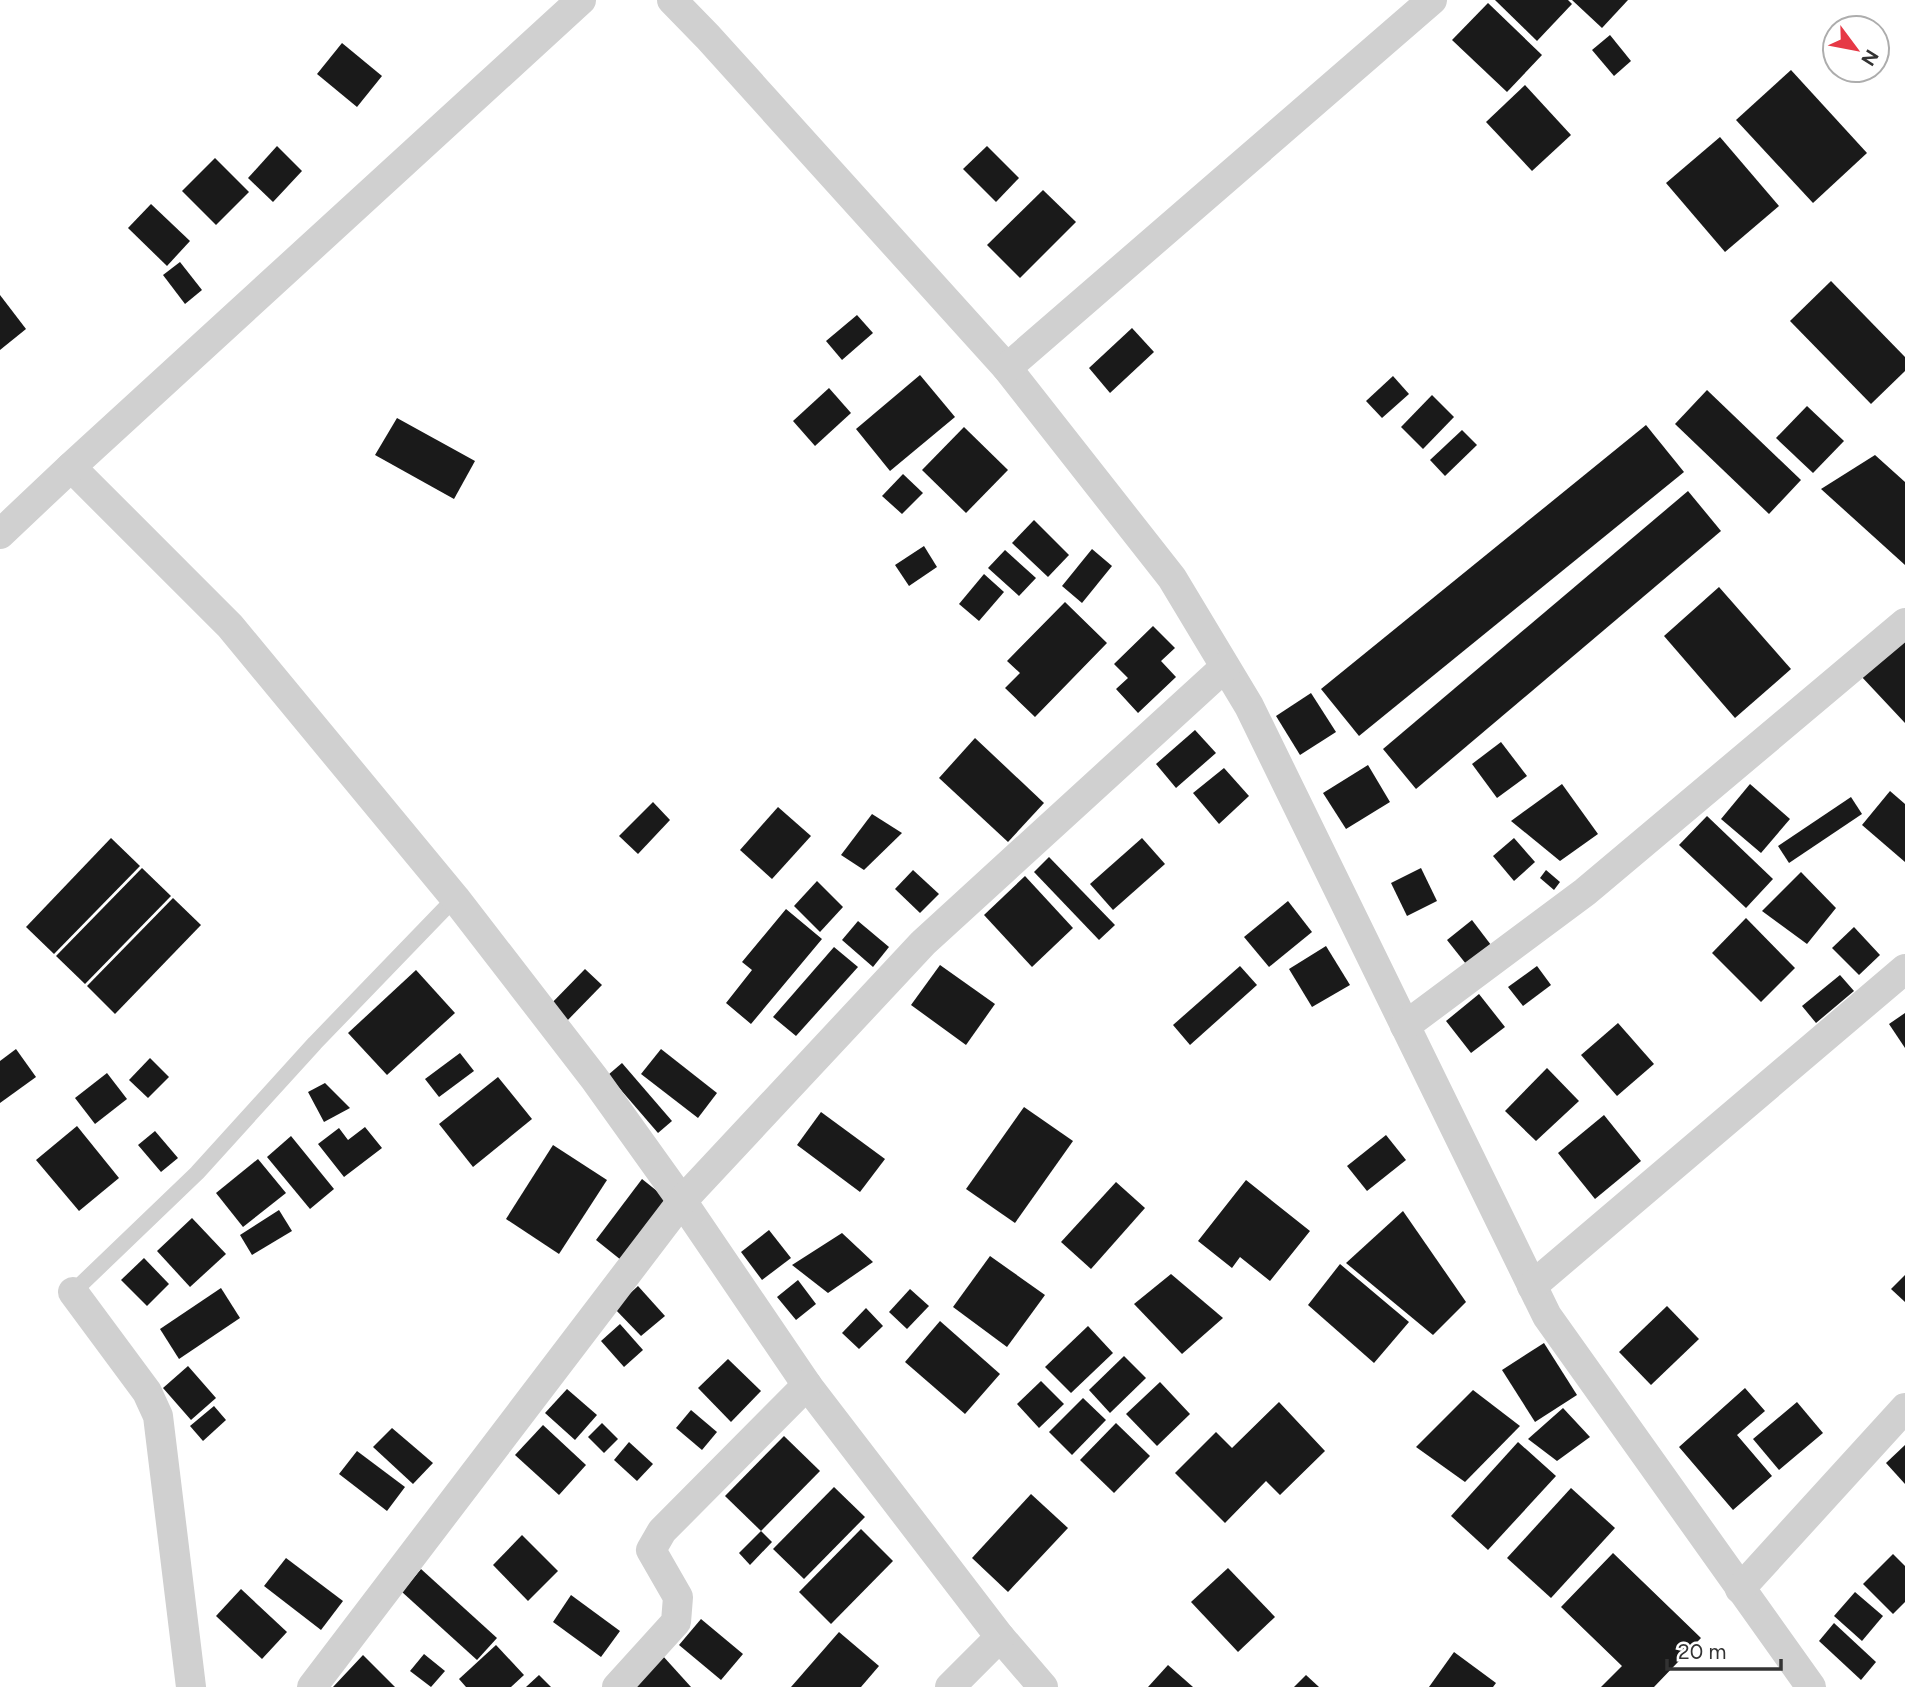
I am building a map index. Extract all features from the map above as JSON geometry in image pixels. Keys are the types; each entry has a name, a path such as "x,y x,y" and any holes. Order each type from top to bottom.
{"street":[{"path":"0,534 581,0"},
{"path":"672,0 1007,368 1172,578 1249,706 1547,1316 1811,1687"},
{"path":"1007,368 1432,0"},
{"path":"71,467 230,626 455,898 594,1078 682,1201 807,1385 1000,1637 1043,1687"},
{"path":"1405,1026 1585,892 1905,623"},
{"path":"312,1687 682,1201 923,943 1226,667"},
{"path":"1532,1286 1905,969"},
{"path":"73,1292 147,1391 158,1416 191,1687"},
{"path":"617,1687 676,1622 678,1597 650,1550 662,1531 807,1385"},
{"path":"1740,1589 1905,1408"},
{"path":"950,1687 1000,1637"}],"lane":[{"path":"73,1292 197,1173 315,1043 455,898"}],"building":[{"path":"1495,0 1568,0 1572,4 1537,41"},
{"path":"1572,0 1628,0 1602,28"},
{"path":"1488,3 1542,55 1507,92 1452,40"},
{"path":"1610,35 1631,61 1614,76 1592,50"},
{"path":"342,43 382,76 357,107 317,74"},
{"path":"1791,70 1867,153 1813,203 1736,120"},
{"path":"1525,85 1571,135 1532,171 1486,122"},
{"path":"1720,137 1779,206 1725,252 1666,183"},
{"path":"277,146 302,171 273,202 248,178"},
{"path":"987,146 1019,178 996,202 963,169"},
{"path":"215,158 249,192 216,225 182,191"},
{"path":"1043,190 1076,222 1020,278 987,245"},
{"path":"151,204 190,241 167,266 128,228"},
{"path":"180,262 202,290 185,304 163,275"},
{"path":"1831,281 1905,357 1905,371 1871,404 1790,321"},
{"path":"0,295 26,329 0,350"},
{"path":"857,315 873,333 842,360 826,341"},
{"path":"1132,328 1154,352 1110,393 1089,368"},
{"path":"920,375 955,417 890,471 856,429"},
{"path":"1393,376 1409,394 1382,418 1366,401"},
{"path":"829,388 851,413 815,446 793,421"},
{"path":"1707,390 1801,480 1769,514 1675,424"},
{"path":"1432,395 1454,417 1423,449 1401,427"},
{"path":"1807,406 1844,441 1813,473 1776,438"},
{"path":"397,418 475,461 454,499 375,455"},
{"path":"1646,425 1684,472 1359,736 1321,689"},
{"path":"964,427 1008,470 966,513 922,470"},
{"path":"1462,430 1477,445 1445,476 1430,460"},
{"path":"1875,455 1905,482 1905,565 1821,489"},
{"path":"903,474 923,493 902,514 882,496"},
{"path":"1688,491 1721,531 1416,789 1383,749"},
{"path":"1034,520 1069,555 1048,577 1012,543"},
{"path":"924,546 937,567 909,586 895,565"},
{"path":"1092,549 1112,566 1082,603 1062,586"},
{"path":"1005,550 1036,578 1019,596 988,568"},
{"path":"984,574 1004,592 979,621 959,604"},
{"path":"1719,587 1791,669 1735,718 1664,636"},
{"path":"1065,602 1107,643 1035,717 1005,688 1020,673 1007,661"},
{"path":"1153,626 1175,648 1161,661 1176,677 1138,713 1116,689 1128,678 1114,664"},
{"path":"1905,640 1905,723 1860,675"},
{"path":"1311,693 1336,732 1300,755 1276,716"},
{"path":"1195,730 1216,753 1176,788 1156,764"},
{"path":"975,738 1044,803 1008,842 939,778"},
{"path":"1501,742 1527,776 1497,798 1472,764"},
{"path":"1368,765 1390,802 1346,829 1323,793"},
{"path":"1224,768 1249,796 1219,824 1193,793"},
{"path":"1562,784 1598,834 1560,861 1511,821"},
{"path":"1750,784 1790,819 1761,853 1721,819"},
{"path":"1890,791 1905,804 1905,862 1862,825"},
{"path":"1851,797 1862,814 1789,863 1778,846"},
{"path":"653,802 670,820 638,854 619,836"},
{"path":"778,807 811,836 772,879 740,850"},
{"path":"872,814 902,833 864,870 841,855"},
{"path":"1707,816 1773,879 1746,908 1679,845"},
{"path":"111,838 140,866 54,954 26,927"},
{"path":"1142,838 1165,864 1113,910 1090,884"},
{"path":"1514,838 1535,862 1514,881 1493,856"},
{"path":"1049,857 1115,925 1099,940 1034,872"},
{"path":"142,868 171,896 85,984 56,956"},
{"path":"1421,868 1437,901 1407,916 1391,883"},
{"path":"913,870 939,894 920,913 895,889"},
{"path":"1546,870 1560,882 1554,890 1540,878"},
{"path":"1801,872 1836,908 1807,944 1762,911"},
{"path":"1025,876 1073,928 1032,967 984,915"},
{"path":"817,881 843,907 820,932 794,906"},
{"path":"173,898 201,925 115,1014 87,986"},
{"path":"1288,901 1312,932 1269,967 1244,937"},
{"path":"786,909 822,939 751,1024 726,1003 752,970 742,962"},
{"path":"1746,918 1795,968 1761,1002 1712,953"},
{"path":"1472,920 1491,945 1466,964 1447,940"},
{"path":"858,921 889,947 873,967 842,940"},
{"path":"1854,927 1880,955 1859,975 1832,948"},
{"path":"1326,946 1350,985 1312,1007 1289,969"},
{"path":"834,947 858,967 796,1036 773,1017"},
{"path":"940,965 995,1004 966,1045 911,1005"},
{"path":"1240,966 1257,985 1190,1045 1173,1025"},
{"path":"1537,966 1551,985 1523,1006 1508,987"},
{"path":"585,969 602,985 563,1025 546,1009"},
{"path":"416,970 455,1013 387,1075 348,1033"},
{"path":"1840,975 1854,991 1816,1023 1802,1006"},
{"path":"1479,994 1505,1027 1471,1053 1446,1021"},
{"path":"1905,1013 1905,1048 1889,1024"},
{"path":"1618,1023 1654,1064 1617,1096 1581,1055"},
{"path":"16,1049 36,1077 0,1103 0,1061"},
{"path":"661,1049 717,1093 698,1118 641,1074"},
{"path":"460,1053 474,1071 439,1097 425,1079"},
{"path":"150,1058 169,1077 148,1098 129,1080"},
{"path":"622,1063 672,1121 658,1133 608,1075"},
{"path":"1547,1068 1579,1101 1536,1141 1505,1111"},
{"path":"107,1073 127,1099 95,1124 75,1098"},
{"path":"498,1077 532,1119 473,1167 439,1124"},
{"path":"325,1083 350,1108 324,1122 308,1092"},
{"path":"1024,1107 1073,1141 1015,1223 966,1189"},
{"path":"821,1112 885,1159 860,1192 797,1145"},
{"path":"1604,1115 1641,1161 1595,1199 1558,1153"},
{"path":"77,1126 119,1178 79,1211 36,1160"},
{"path":"365,1127 382,1148 344,1177 318,1144 339,1128 348,1140"},
{"path":"155,1131 178,1158 161,1172 138,1145"},
{"path":"1386,1135 1406,1160 1367,1191 1347,1166"},
{"path":"291,1136 334,1189 310,1209 267,1157"},
{"path":"553,1145 607,1180 559,1254 506,1219"},
{"path":"258,1159 286,1193 243,1227 216,1193"},
{"path":"642,1179 667,1199 621,1260 596,1240"},
{"path":"1246,1180 1310,1231 1270,1281 1240,1257 1232,1268 1198,1241"},
{"path":"1116,1182 1145,1208 1091,1269 1061,1242"},
{"path":"279,1210 292,1231 252,1255 240,1235"},
{"path":"1403,1211 1466,1302 1433,1335 1346,1263"},
{"path":"192,1218 226,1254 190,1287 157,1251"},
{"path":"769,1230 791,1258 762,1280 741,1252"},
{"path":"842,1233 873,1262 828,1293 792,1265"},
{"path":"990,1256 1045,1295 1007,1347 953,1307"},
{"path":"144,1258 169,1284 147,1306 121,1280"},
{"path":"1340,1264 1409,1322 1374,1363 1308,1305"},
{"path":"1171,1274 1223,1318 1182,1354 1134,1304"},
{"path":"1905,1275 1905,1302 1891,1289"},
{"path":"798,1280 816,1304 796,1320 777,1297"},
{"path":"638,1286 665,1316 641,1336 614,1308"},
{"path":"221,1288 240,1318 179,1359 160,1329"},
{"path":"910,1289 929,1306 907,1329 889,1312"},
{"path":"1667,1306 1699,1339 1651,1385 1619,1352"},
{"path":"866,1308 883,1326 859,1349 842,1333"},
{"path":"940,1321 1000,1374 965,1414 905,1362"},
{"path":"620,1324 643,1350 624,1367 601,1341"},
{"path":"1088,1326 1113,1353 1071,1393 1045,1367"},
{"path":"1544,1343 1577,1395 1535,1422 1502,1370"},
{"path":"1124,1356 1146,1378 1110,1413 1089,1390"},
{"path":"728,1359 761,1391 731,1422 698,1388"},
{"path":"188,1366 216,1398 191,1420 163,1388"},
{"path":"1041,1381 1064,1404 1039,1428 1017,1404"},
{"path":"1160,1382 1190,1414 1157,1446 1126,1414"},
{"path":"1745,1388 1765,1411 1737,1435 1772,1476 1733,1510 1679,1447"},
{"path":"567,1389 597,1415 575,1440 545,1413"},
{"path":"1473,1390 1520,1426 1465,1482 1416,1447"},
{"path":"1083,1398 1106,1420 1072,1455 1049,1432"},
{"path":"1279,1402 1325,1451 1280,1495 1266,1481 1225,1523 1175,1473 1216,1432 1232,1448"},
{"path":"1797,1402 1823,1433 1779,1470 1753,1439"},
{"path":"214,1406 226,1420 203,1441 190,1426"},
{"path":"1563,1408 1590,1437 1557,1461 1528,1439"},
{"path":"691,1410 717,1432 702,1450 676,1428"},
{"path":"602,1423 618,1439 604,1453 588,1437"},
{"path":"1116,1423 1150,1456 1114,1493 1080,1460"},
{"path":"543,1425 586,1465 559,1495 515,1455"},
{"path":"392,1428 433,1463 413,1484 373,1447"},
{"path":"784,1436 820,1471 761,1531 725,1496"},
{"path":"629,1442 653,1464 637,1481 614,1460"},
{"path":"1518,1442 1556,1476 1488,1550 1451,1516"},
{"path":"1905,1445 1905,1484 1886,1463"},
{"path":"357,1451 405,1487 387,1511 339,1474"},
{"path":"834,1487 865,1517 804,1579 773,1549"},
{"path":"1571,1488 1615,1528 1551,1598 1507,1558"},
{"path":"1031,1494 1068,1528 1008,1592 972,1558"},
{"path":"861,1529 893,1561 831,1624 799,1592"},
{"path":"761,1531 772,1542 750,1565 739,1553"},
{"path":"522,1535 558,1571 528,1601 493,1565"},
{"path":"1613,1553 1701,1638 1654,1687 1601,1687 1622,1666 1561,1607"},
{"path":"1893,1554 1905,1566 1905,1602 1893,1614 1863,1584"},
{"path":"286,1558 343,1601 321,1630 264,1586"},
{"path":"1228,1568 1275,1617 1238,1652 1191,1602"},
{"path":"421,1569 497,1638 477,1660 402,1592"},
{"path":"241,1589 287,1632 262,1659 216,1616"},
{"path":"1855,1592 1883,1616 1862,1641 1834,1616"},
{"path":"571,1595 620,1631 601,1657 553,1622"},
{"path":"701,1619 743,1654 721,1680 679,1645"},
{"path":"1834,1623 1876,1662 1861,1680 1819,1641"},
{"path":"839,1632 879,1666 861,1687 791,1687"},
{"path":"496,1645 524,1675 511,1687 466,1687 459,1679"},
{"path":"1454,1652 1496,1683 1493,1687 1429,1687"},
{"path":"424,1654 445,1671 431,1687 410,1671"},
{"path":"363,1655 395,1687 333,1687"},
{"path":"662,1655 691,1687 632,1687"},
{"path":"1168,1665 1193,1687 1148,1687"},
{"path":"539,1675 551,1687 526,1687"},
{"path":"1306,1675 1319,1687 1294,1687"}]}
